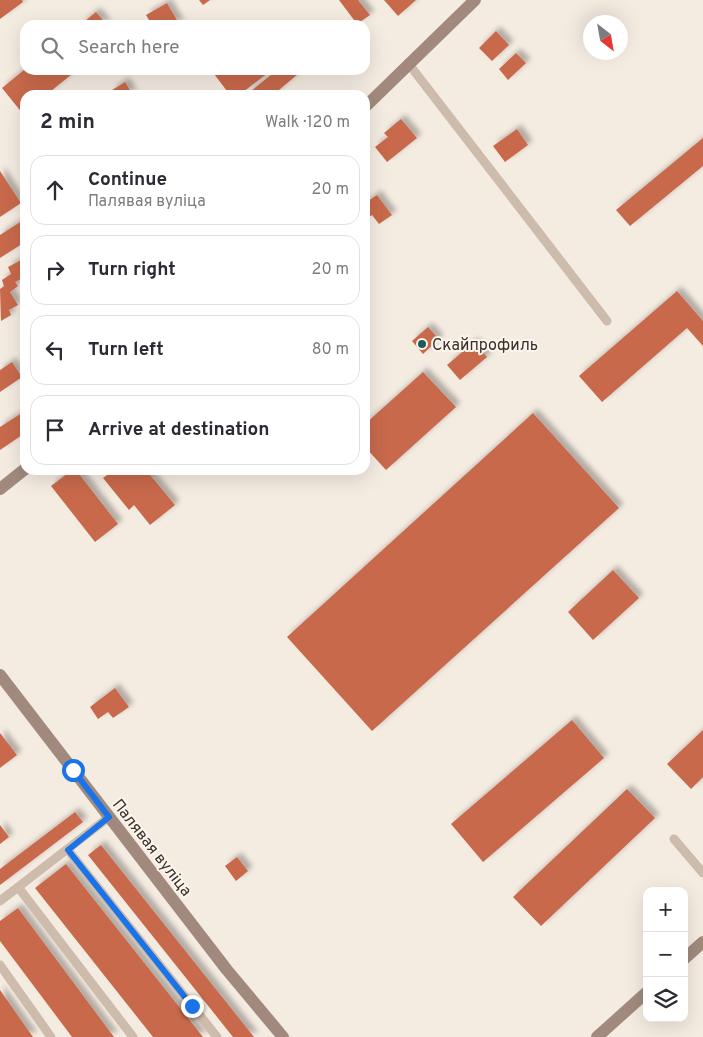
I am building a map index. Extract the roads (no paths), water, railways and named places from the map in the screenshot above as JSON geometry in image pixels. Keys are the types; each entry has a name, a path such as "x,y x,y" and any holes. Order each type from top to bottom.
{"main road":[{"path":"370,102 475,0"},
{"path":"0,489 20,473"},
{"name":"Палявая вуліца","path":"0,675 227,970 283,1037"},
{"path":"688,955 703,942"},
{"path":"597,1037 643,996"}],"lane":[{"path":"408,63 607,321"},
{"path":"0,901 109,817"},
{"path":"674,840 703,872"},
{"path":"68,850 216,1037"},
{"path":"18,887 133,1037"},
{"path":"0,964 51,1037"}],"place":[{"name":"Скайпрофиль","path":"422,344"}]}
